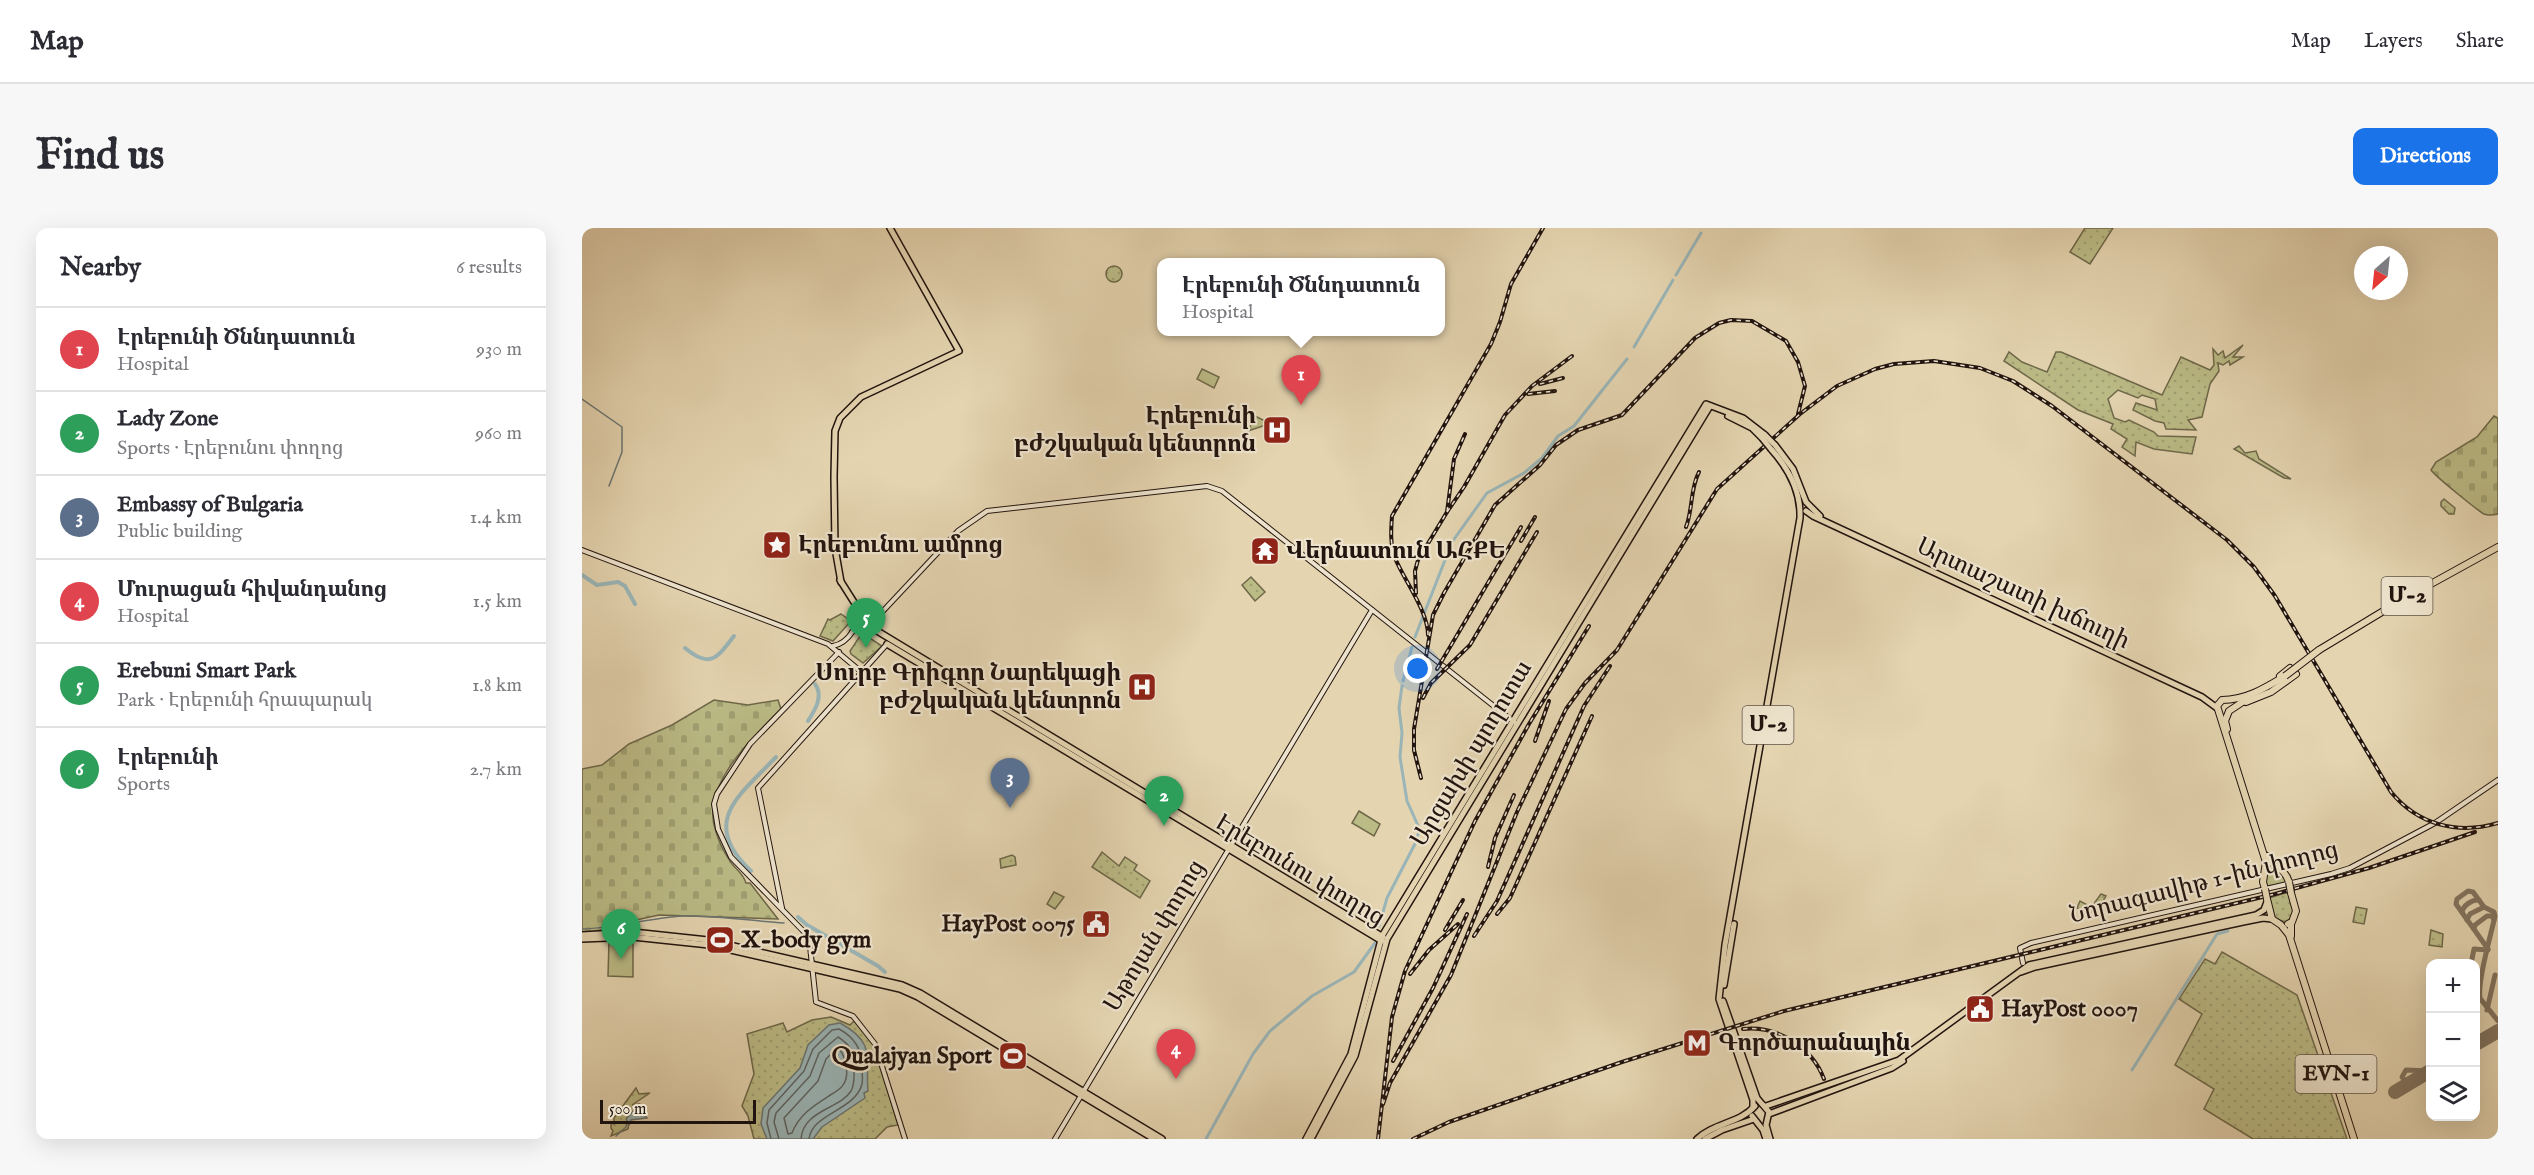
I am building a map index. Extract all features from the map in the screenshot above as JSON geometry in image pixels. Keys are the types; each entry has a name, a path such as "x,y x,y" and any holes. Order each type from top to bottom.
{"highway":[{"name":"Արտաշատի խճուղի","path":"2218,709 2222,713 2229,710 2238,702 2286,677 2400,600 2498,549"},
{"name":"Արտաշատի խճուղի","path":"2320,653 2401,603 2498,549"},
{"path":"2290,668 2296,674 2271,692 2238,702 2290,668"},
{"name":"Արտաշատի խճուղի","path":"2224,700 2238,702"},
{"path":"2224,700 2230,704 2225,721 2227,731 2268,857 2284,870 2289,882 2295,911 2291,923 2281,926 2272,919 2263,882 2266,870 2259,839 2218,709 2218,702 2224,700"},
{"path":"2266,870 2277,866"},
{"name":"EVN-1","path":"2291,923 2291,934 2355,1139"},
{"name":"EVN-1","path":"2281,926 2289,935 2355,1139"}],"main road":[{"path":"871,628 840,580 835,548 835,431 840,418 861,397 959,351 890,228"},
{"path":"1702,415 1707,407"},
{"path":"1702,415 1707,407"},
{"path":"1707,407 1743,418 1764,436 1793,469 1804,507"},
{"name":"Արցախի պողոտա","path":"1306,1139 1312,1134 1355,1049 1384,940 1702,415"},
{"path":"871,628 876,619 958,531 987,511 1207,486 1222,491 1515,723"},
{"name":"Արտաշատի խճուղի","path":"1804,507 1828,522 2202,697 2218,709"},
{"name":"Մ-2","path":"1764,1105 1757,1098 1722,992 1804,507"},
{"name":"Մ-2","path":"1753,1108 1719,996 1725,945 1804,507"},
{"path":"582,550 832,646 859,670"},
{"path":"852,632 858,620 856,608"},
{"name":"Աթոյան փողոց","path":"1055,1139 1372,610"},
{"path":"832,646 839,645 860,626 871,628"},
{"name":"Էրեբունու փողոց","path":"871,628 889,642 1384,940"},
{"path":"782,909 758,788 889,642"},
{"path":"839,645 839,652 750,744 715,799 714,811 717,829 731,857 809,936 816,1002 853,1016 875,1044 904,1139"},
{"path":"859,670 865,669"},
{"path":"858,676 859,670"},
{"name":"Արտաշատի խճուղի","path":"2202,697 2224,700"},
{"name":"Նորագավիթ 1-ին փողոց","path":"2023,967 2020,948 2031,943 2266,890 2350,868 2435,823 2498,780"},
{"path":"771,897 779,896"},
{"path":"1697,1139 1755,1120 1761,1122 1768,1116 1812,1094 1891,1065 2023,967 2256,915 2264,910 2267,899"},
{"path":"2023,967 2249,921 2272,919"},
{"path":"582,937 633,932 665,934 727,944 909,992 1162,1139"},
{"path":"1082,1093 1154,1139"},
{"path":"1704,1137 1747,1114 1753,1108 1812,1094"},
{"path":"1764,1105 1768,1116 1766,1125 1768,1139"},
{"path":"1753,1108 1755,1120 1768,1139"}],"green space":[{"path":"2085,228 2113,228 2090,264 2070,252"},
{"path":"1111,266 1117,266 1122,274 1120,280 1111,282 1106,277 1106,271"},
{"path":"2243,345 2233,357 2243,357 2230,365 2229,361 2223,365 2218,363 2219,371 2210,384 2202,417 2188,420 2196,430 2166,429 2164,423 2133,410 2136,403 2157,410 2155,399 2142,395 2138,398 2118,390 2108,399 2114,418 2125,422 2129,420 2158,436 2196,437 2192,454 2154,449 2136,442 2135,456 2122,447 2127,439 2111,429 2113,424 2078,410 2004,361 2009,352 2022,362 2047,372 2056,352 2061,352 2162,395 2181,357 2210,370 2214,365 2213,349 2218,355 2223,351 2225,358"},
{"path":"1202,369 1219,377 1214,388 1197,379"},
{"path":"1255,416 1265,421 1266,425 1248,431"},
{"path":"2494,416 2498,418 2498,514 2489,515 2473,506 2431,470 2436,462 2477,437"},
{"path":"2239,446 2245,453 2256,451 2259,459 2291,479 2284,478 2234,449"},
{"path":"2444,499 2455,508 2454,514 2449,514 2441,506"},
{"path":"1251,577 1265,592 1255,601 1242,585"},
{"path":"841,614 851,621 833,641 820,636 828,619"},
{"path":"862,633 882,646 863,663 850,651"},
{"path":"714,700 748,705 778,700 781,709 731,764 721,781 715,798 713,815 717,836 728,858 746,883 750,883 778,919 659,915 618,924 608,929 582,933 582,769 602,765 629,744 672,725"},
{"path":"1359,811 1380,824 1374,836 1352,823"},
{"path":"1102,852 1119,866 1125,857 1137,865 1134,870 1150,881 1140,898 1092,867"},
{"path":"1012,855 1015,857 1016,865 1001,868 1000,859"},
{"path":"2274,868 2283,872 2286,883 2267,888 2265,882 2267,872"},
{"path":"1054,892 1064,897 1055,909 1047,904"},
{"path":"2289,893 2294,911 2290,919 2284,922 2274,917 2269,898"},
{"path":"2101,894 2106,896 2098,910 2089,913 2077,908 2080,901 2089,906 2093,905"},
{"path":"2356,907 2367,909 2364,924 2353,922"},
{"path":"2431,930 2443,934 2442,947 2429,945"},
{"path":"609,941 633,941 633,977 608,976"},
{"path":"2222,952 2297,995 2347,1139 2253,1139 2204,1109 2214,1089 2175,1065 2202,1014 2179,999 2205,959 2215,964"},
{"path":"831,1017 850,1025 854,1021 874,1045 898,1125 887,1127 875,1139 754,1139 748,1116 742,1106 754,1074 747,1034 783,1023 787,1032 812,1020"},
{"path":"636,1088 639,1094 650,1093 632,1105 639,1104 626,1122 629,1124 628,1129 611,1136 613,1131 611,1123 614,1124 614,1118"}],"water":[{"path":"840,1023 860,1038 867,1052 868,1091 864,1093 865,1098 822,1127 813,1139 767,1139 761,1124 763,1108 800,1068 808,1045 829,1025"},
{"path":"634,1110 643,1113 647,1118 631,1120 632,1123 629,1124 626,1119"}],"waterway":[{"path":"1676,275 1701,233"},
{"path":"1634,347 1673,280"},
{"path":"1415,637 1452,542 1487,493 1524,473 1542,458 1558,436 1574,426 1627,359"},
{"path":"582,399 622,427 622,452 609,486"},
{"path":"582,575 597,585 618,582 625,586 635,604"},
{"path":"685,648 701,658 713,658 734,636"},
{"path":"1403,681 1412,647"},
{"path":"808,721 819,698 815,684"},
{"path":"1402,686 1399,708 1402,733 1400,757 1407,801 1420,830 1417,837"},
{"path":"751,871 736,854 728,838 726,824 730,810 738,797 776,757"},
{"path":"1379,926 1387,898 1417,840"},
{"path":"582,929 683,916 784,923"},
{"path":"798,917 807,925 885,972"},
{"path":"2132,1070 2217,934 2228,931"},
{"path":"1206,1139 1253,1054 1270,1031 1312,996 1354,972 1375,943"},
{"path":"616,1136 626,1127 627,1122"}],"taxiway":[{"path":"2468,891 2473,892 2484,907 2494,912 2487,948 2456,904 2457,899 2468,891"},
{"path":"2462,912 2468,903 2479,900"},
{"path":"2467,920 2470,914 2484,907"},
{"path":"2474,929 2475,925 2487,916 2492,916 2494,920"},
{"path":"2480,992 2487,948"},
{"path":"2472,959 2474,949 2488,950"},
{"path":"2487,1010 2495,975"},
{"path":"2480,998 2498,1021"},
{"path":"2411,1082 2406,1082 2402,1077 2406,1070 2426,1071"}],"runway":[{"path":"2480,1042 2498,1031"},
{"path":"2395,1092 2426,1073"}],"railway":[{"path":"1428,635 1420,606 1393,553 1392,516 1491,344 1511,284 1543,228"},
{"path":"1421,778 1414,750 1414,729 1433,615 1495,505 1540,465 1556,445 1578,430 1622,415 1695,338 1719,323 1731,320 1752,321 1786,341 1798,362 1805,386 1798,414"},
{"path":"1447,512 1505,415 1532,386 1572,356"},
{"path":"1383,1104 1390,1083 1451,975 1517,812 1566,709 1585,683 1617,650 1717,489 1800,414 1837,386 1875,369 1894,364 1934,361 1980,368 2013,381 2052,406 2227,540 2254,567 2275,596 2391,792 2402,803 2426,819 2454,827 2468,828 2498,823"},
{"path":"1540,384 1563,378"},
{"path":"1528,394 1555,391"},
{"path":"1416,593 1415,571 1418,560 1447,512 1454,459 1465,434"},
{"path":"1686,527 1694,485 1699,472"},
{"path":"1521,541 1535,517"},
{"path":"1437,669 1521,527"},
{"path":"1423,698 1431,683 1470,645 1537,532"},
{"path":"1378,1139 1392,1017 1405,971 1475,821 1529,724 1589,626"},
{"path":"1474,936 1497,901 1584,706 1610,666"},
{"path":"1535,741 1549,701"},
{"path":"1497,914 1510,898 1592,716"},
{"path":"1488,867 1495,838 1514,795"},
{"path":"1413,1139 1449,1122 1622,1062 1784,1011 2275,894 2369,868 2475,832"},
{"path":"1445,930 1463,900"},
{"path":"1393,1061 1433,988 1467,914"},
{"path":"1410,974 1429,950 1458,924"},
{"path":"1743,1029 1768,1031 1792,1040 1811,1057 1824,1079"}],"place":[{"name":"Էրեբունի Ծննդատուն","path":"1301,405"},
{"name":"Էրեբունի բժշկական կենտրոն","path":"1277,430"},
{"name":"Էրեբունու ամրոց","path":"777,545"},
{"name":"Վերնատուն ԱՀՔԵ","path":"1265,551"},
{"name":"Erebuni Smart Park","path":"866,648"},
{"name":"Սուրբ Գրիգոր Նարեկացի բժշկական կենտրոն","path":"1142,687"},
{"name":"Embassy of Bulgaria","path":"1010,808"},
{"name":"Lady Zone","path":"1164,826"},
{"name":"HayPost 0075","path":"1096,924"},
{"name":"X-body gym","path":"720,940"},
{"name":"Էրեբունի","path":"621,959"},
{"name":"HayPost 0007","path":"1980,1009"},
{"name":"Գործարանային","path":"1697,1043"},
{"name":"Qualajyan Sport","path":"1013,1056"},
{"name":"Մուրացան հիվանդանոց","path":"1176,1079"}]}
